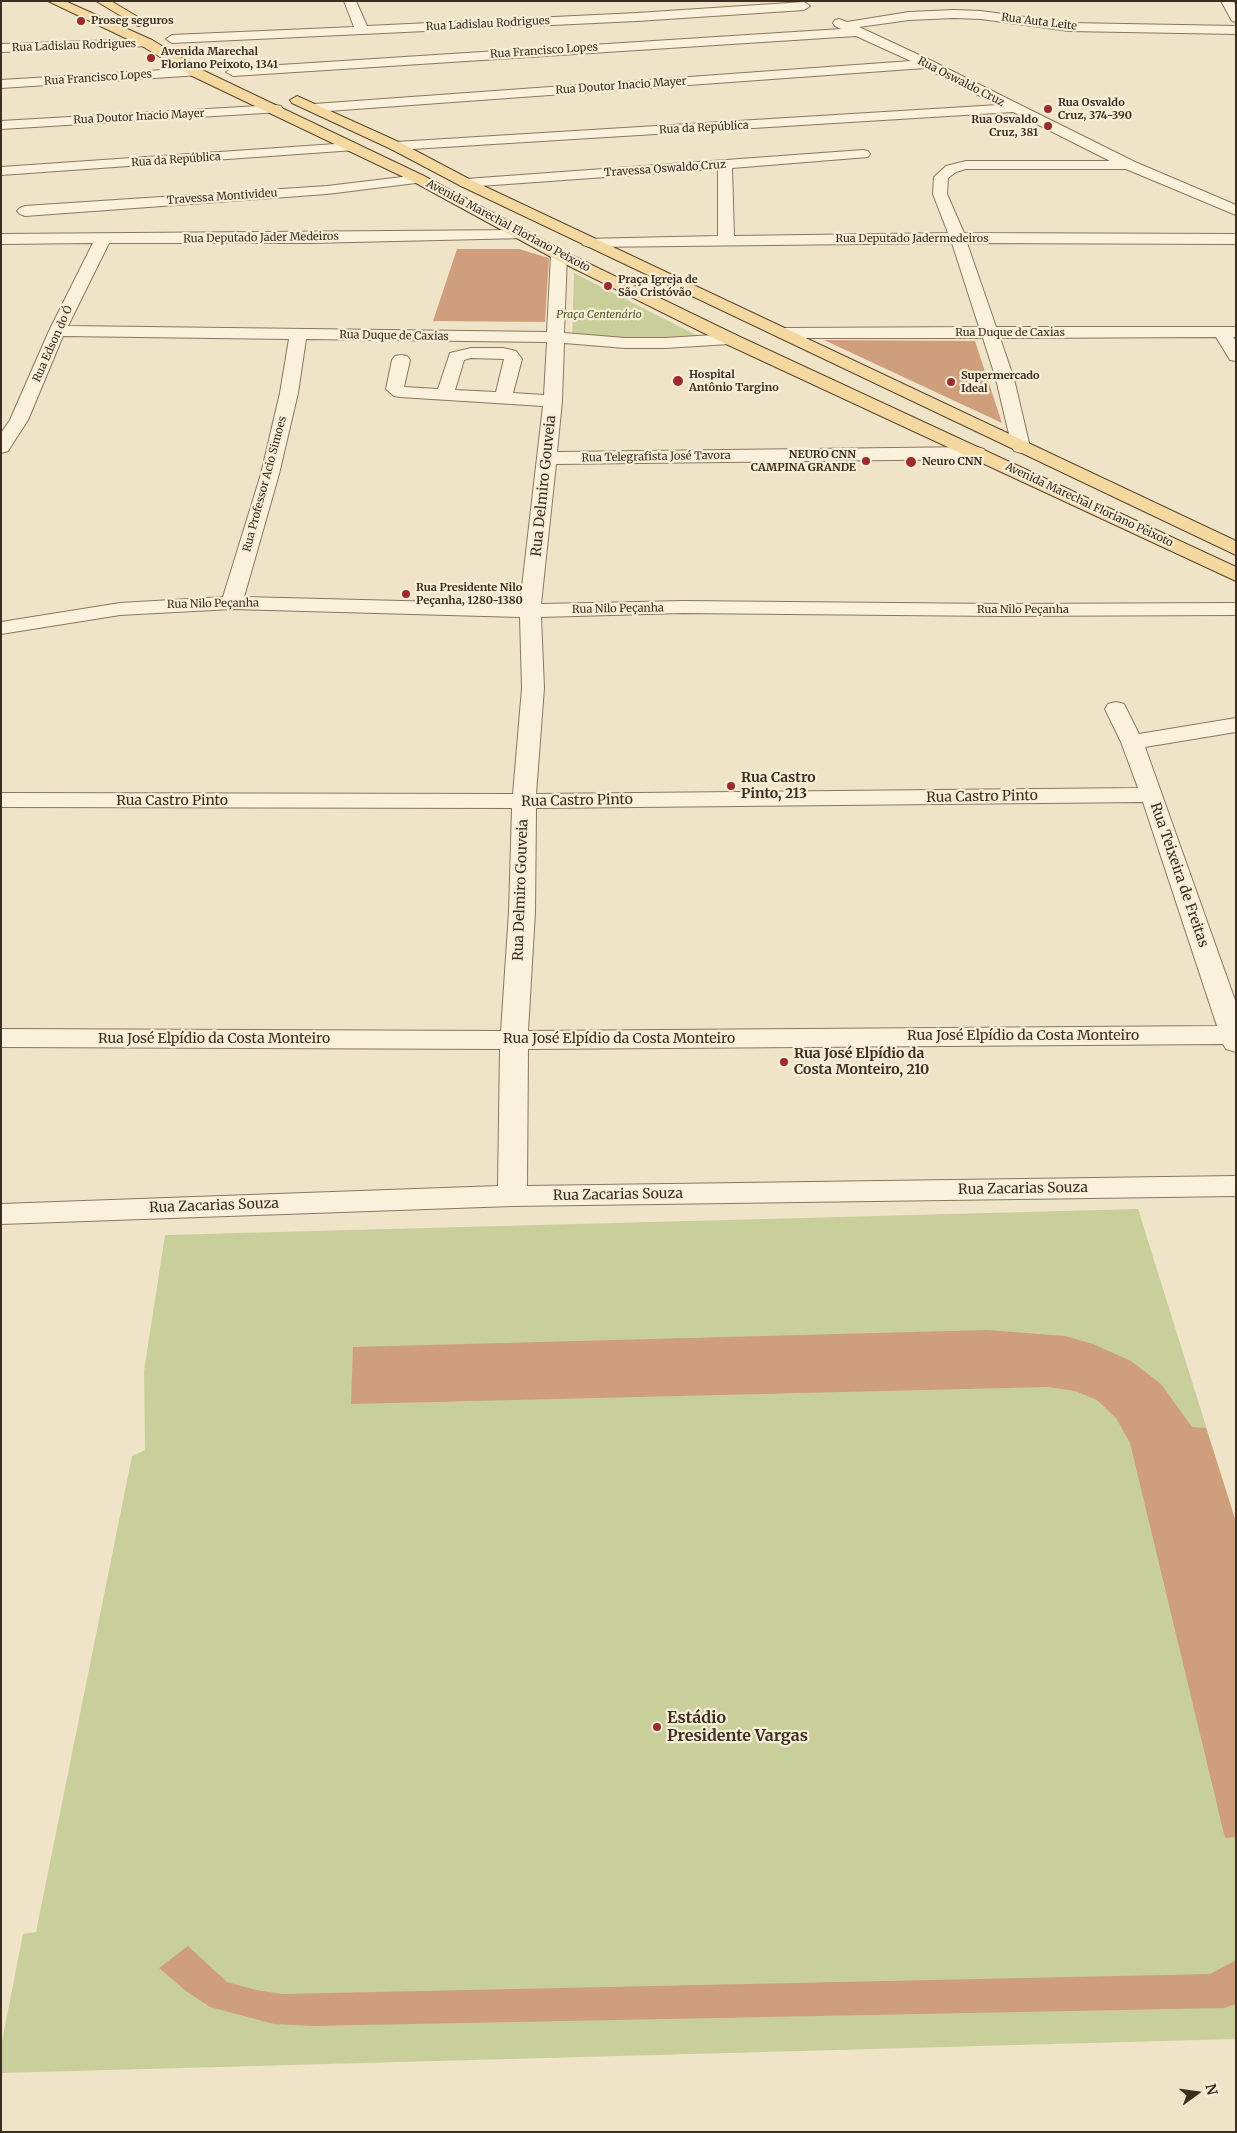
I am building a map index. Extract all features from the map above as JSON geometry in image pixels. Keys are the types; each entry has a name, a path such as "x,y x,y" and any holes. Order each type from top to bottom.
{"main road":[{"name":"Avenida Marechal Floriano Peixoto","path":"54,1 147,43 195,72 276,109 350,147 419,179 559,256 730,339 1236,575"},
{"path":"102,1 198,53"},
{"path":"216,63 260,84"},
{"name":"Avenida Marechal Floriano Peixoto","path":"278,92 396,146 466,183 1236,549"}],"street":[{"path":"350,1 362,30"},
{"path":"1227,1 1236,18"},
{"name":"Rua Ladislau Rodrigues","path":"172,39 803,6"},
{"path":"1037,9 1045,24"},
{"name":"Rua Auta Leite","path":"849,29 909,16 954,14 1094,28 1236,30"},
{"name":"Rua Oswaldo Cruz","path":"828,18 927,64 1012,108 1130,165 1232,208"},
{"name":"Rua Francisco Lopes","path":"233,72 849,29"},
{"name":"Rua Ladislau Rodrigues","path":"1,48 147,43"},
{"name":"Rua Doutor Inacio Mayer","path":"314,108 927,64"},
{"name":"Rua Francisco Lopes","path":"1,84 195,72"},
{"name":"Rua da República","path":"396,146 1012,108"},
{"name":"Rua Doutor Inacio Mayer","path":"1,125 276,109"},
{"name":"Rua da República","path":"1,171 350,147"},
{"name":"Travessa Oswaldo Cruz","path":"466,183 863,154"},
{"path":"725,164 726,241"},
{"path":"1021,447 1005,380 990,333 958,238 940,194 941,177 951,169 966,165 1130,165"},
{"name":"Travessa Montivideu","path":"26,211 317,191 419,179"},
{"path":"1184,189 1227,190"},
{"name":"Rua Deputado Jader Medeiros","path":"1,239 103,240 521,235"},
{"name":"Rua Deputado Jadermedeiros","path":"589,242 958,238 1236,239"},
{"name":"Rua Edson do Ó","path":"1,447 19,420 57,332 103,240"},
{"name":"Rua Delmiro Gouveia","path":"512,1196 514,1040 522,912 524,802 533,688 530,611 553,401 559,256"},
{"name":"Rua Duque de Caxias","path":"57,332 556,337 625,343 697,343 730,339"},
{"path":"1229,332 1236,356"},
{"name":"Rua Duque de Caxias","path":"784,333 1229,332"},
{"name":"Rua Professor Acio Simoes","path":"232,603 270,474 289,392 298,334"},
{"path":"445,394 456,357 471,353 503,353 510,354 513,359 503,398"},
{"path":"401,360 395,389 400,392 553,401"},
{"name":"Rua Telegrafista José Tavora","path":"546,458 977,453"},
{"name":"Rua Nilo Peçanha","path":"1,628 120,609 232,603 530,611 683,607 1000,610 1236,609"},
{"name":"Rua Teixeira de Freitas","path":"1116,709 1132,742 1152,795 1235,1038"},
{"path":"1132,742 1236,725"},
{"name":"Rua Castro Pinto","path":"1,800 524,802 1152,795"},
{"name":"Rua José Elpídio da Costa Monteiro","path":"1,1038 514,1040 1235,1038"},
{"name":"Rua Zacarias Souza","path":"1,1214 512,1196 1236,1186"}],"green space":[{"name":"Praça Centenário","path":"574,273 704,339 572,341"},
{"name":"Estádio Presidente Vargas","path":"1138,1209 1236,1522 1236,2039 1,2073 1,2046 23,1934 36,1932 132,1456 145,1450 144,1371 165,1235"}],"building":[{"path":"457,249 519,249 549,258 545,322 433,321"},
{"name":"Supermercado Ideal","path":"824,340 975,341 1002,423"},
{"path":"987,1330 1065,1336 1093,1344 1131,1361 1161,1384 1192,1427 1206,1428 1236,1522 1236,1837 1225,1838 1130,1443 1116,1418 1097,1400 1075,1391 1048,1387 351,1404 353,1347"},
{"path":"188,1946 227,1982 256,1990 282,1994 1210,1974 1236,1960 1236,2004 1224,2008 312,2026 274,2024 210,2007 186,1991 159,1968"}],"place":[{"name":"Proseg seguros","path":"81,21"},
{"name":"Avenida Marechal Floriano Peixoto, 1341","path":"151,58"},
{"name":"Rua Osvaldo Cruz, 374-390","path":"1048,109"},
{"name":"Rua Osvaldo Cruz, 381","path":"1048,126"},
{"name":"Praça Igreja de São Cristóvão","path":"608,286"},
{"name":"Hospital Antônio Targino","path":"678,381"},
{"name":"Supermercado Ideal","path":"951,382"},
{"name":"NEURO CNN CAMPINA GRANDE","path":"866,461"},
{"name":"Neuro CNN","path":"911,462"},
{"name":"Rua Presidente Nilo Peçanha, 1280-1380","path":"406,594"},
{"name":"Rua Castro Pinto, 213","path":"731,786"},
{"name":"Rua José Elpídio da Costa Monteiro, 210","path":"784,1062"},
{"name":"Estádio Presidente Vargas","path":"657,1727"}]}
